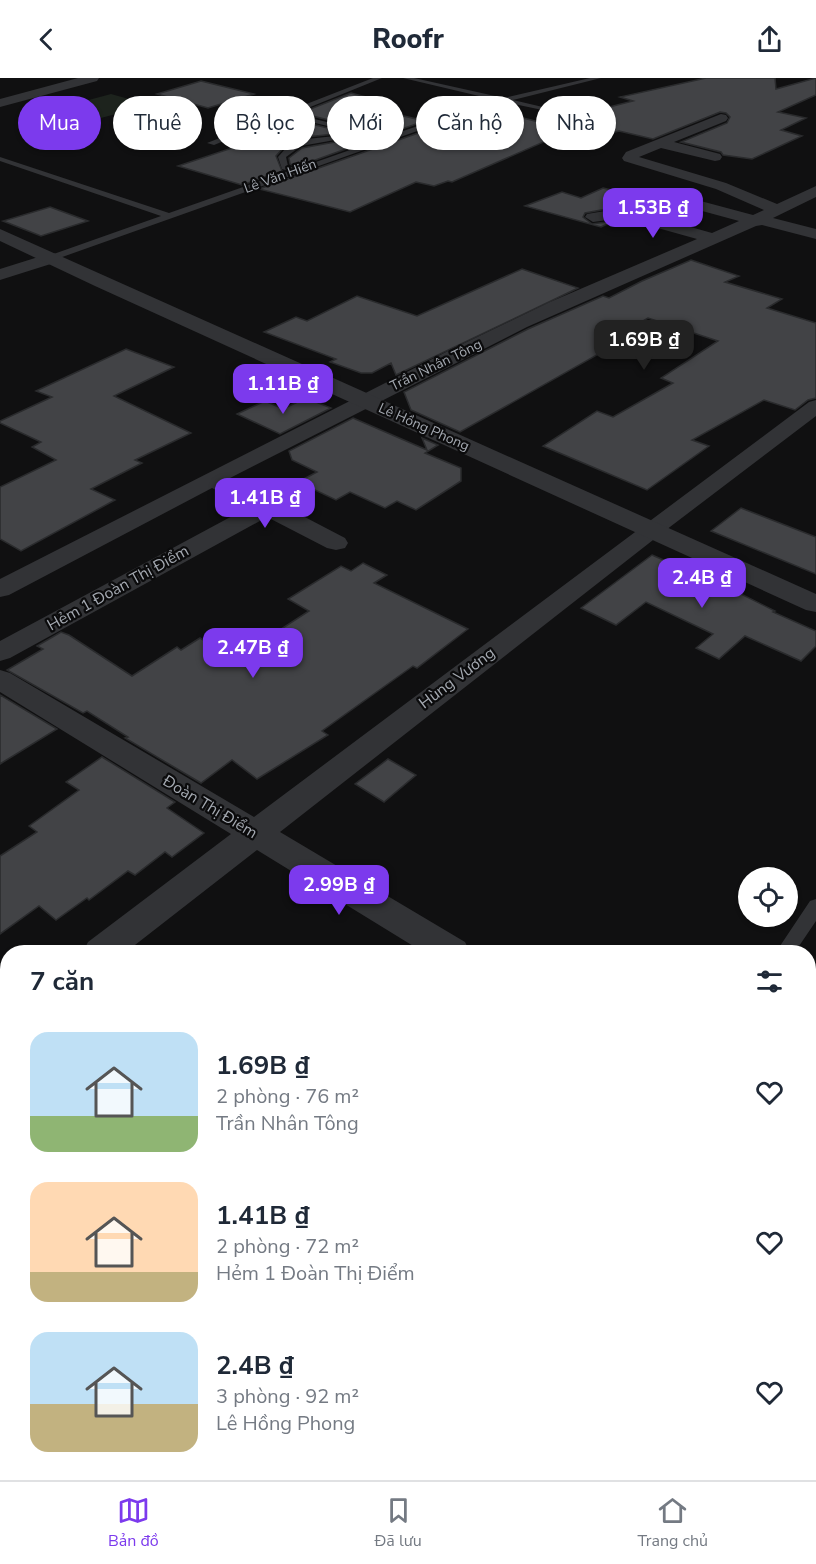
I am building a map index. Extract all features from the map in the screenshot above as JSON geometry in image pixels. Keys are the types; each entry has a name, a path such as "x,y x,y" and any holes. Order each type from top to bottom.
{"street":[{"path":"0,101 83,78"},
{"path":"0,101 93,78"},
{"path":"721,118 631,155 629,158 721,186 778,210"},
{"path":"660,143 716,157"},
{"name":"Trần Nhân Tông","path":"0,589 364,401 530,319 759,220 816,191"},
{"path":"652,193 816,234"},
{"path":"594,217 623,213 714,239"},
{"name":"Lê Hồng Phong","path":"0,234 364,401 653,528 816,604"},
{"name":"Lê Văn Hiến","path":"0,275 46,256"},
{"name":"Hùng Vương","path":"110,945 653,528 816,406"},
{"path":"213,478 336,543"},
{"name":"Hẻm 1 Đoàn Thị Điểm","path":"0,652 267,507"},
{"name":"Đoàn Thị Điểm","path":"0,679 440,945"}],"lane":[{"path":"315,103 379,78"},
{"path":"406,78 489,96"},
{"name":"Lê Văn Hiến","path":"498,96 579,78"},
{"name":"Lê Văn Hiến","path":"518,96 598,78"},
{"path":"295,171 285,167 282,157 287,149 295,145 327,139"},
{"name":"Lê Văn Hiến","path":"46,256 157,213 334,150"},
{"name":"Lê Văn Hiến","path":"46,256 168,216 295,171 346,150"},
{"path":"0,159 168,216"},
{"path":"790,945 816,906"}],"shaded area":[{"path":"111,94 118,96 113,96 113,115 101,118 101,97"}],"building":[{"path":"706,78 775,78 776,89 816,78 816,95 778,112 806,118 781,130 802,136 752,159 723,155 721,152 681,142 727,123 730,117 726,113 720,112 653,139 616,132 616,105 633,101 620,97"},
{"path":"201,81 254,94 214,96 214,106 208,108 202,106 202,96 157,94"},
{"path":"351,93 362,96 343,96"},
{"path":"327,102 327,120 315,117 315,107"},
{"path":"404,116 416,119 416,124 404,128"},
{"path":"524,118 536,121 536,145 452,182 448,181 434,186 416,182 350,212 259,189 370,150 404,150 404,138 416,134 416,150 524,150"},
{"path":"315,125 327,128 327,135 315,136"},
{"path":"327,143 327,150 343,150 296,167 290,164 289,158 299,150 315,150 315,146"},
{"path":"226,150 281,150 276,156 282,171 242,185 178,166"},
{"path":"603,188 641,197 633,201 650,206 639,210 623,206 585,213 583,217 592,224 614,221 601,227 525,206 562,192 581,198"},
{"path":"50,207 88,221 41,236 3,221"},
{"path":"691,260 739,276 725,282 782,299 767,308 816,323 816,398 808,400 795,410 764,400 692,440 709,446 647,490 543,446 597,411 613,417 673,383 661,378 718,341 648,318 596,348 604,351 460,432 411,410 404,392 528,329 603,296 609,298"},
{"path":"522,269 578,288 396,375 391,363 372,373 361,373 330,362 336,359 264,332 296,317 307,321 357,296 417,316"},
{"path":"126,349 174,367 114,396 191,433 135,460 142,463 91,489 115,500 21,551 0,539 0,487 56,460 32,447 41,442 0,421 52,397 36,391"},
{"path":"306,398 331,408 280,434 237,414 265,401 283,409"},
{"path":"353,418 427,450 422,438 438,445 425,453 461,468 461,481 416,510 397,501 385,508 350,492 336,500 298,482 317,472 292,460 289,451"},
{"path":"741,508 816,537 816,574 711,531"},
{"path":"652,555 733,590 775,611 773,612 816,631 816,646 801,661 745,636 719,659 696,648 713,634 646,602 616,625 581,608"},
{"path":"363,563 387,575 374,583 468,629 417,668 413,666 322,731 328,735 257,779 232,760 201,783 125,738 128,737 87,711 83,713 7,670 43,649 37,646 61,632 132,676 177,647 181,650 200,638 235,659 309,611 288,599 341,566 351,571"},
{"path":"0,695 57,729 0,764"},
{"path":"102,757 175,802 167,808 204,833 172,857 165,852 135,875 128,871 89,900 87,898 56,920 39,906 0,934 0,856 37,832 29,826 79,790 66,782"},
{"path":"388,759 416,775 384,802 355,784"}]}
